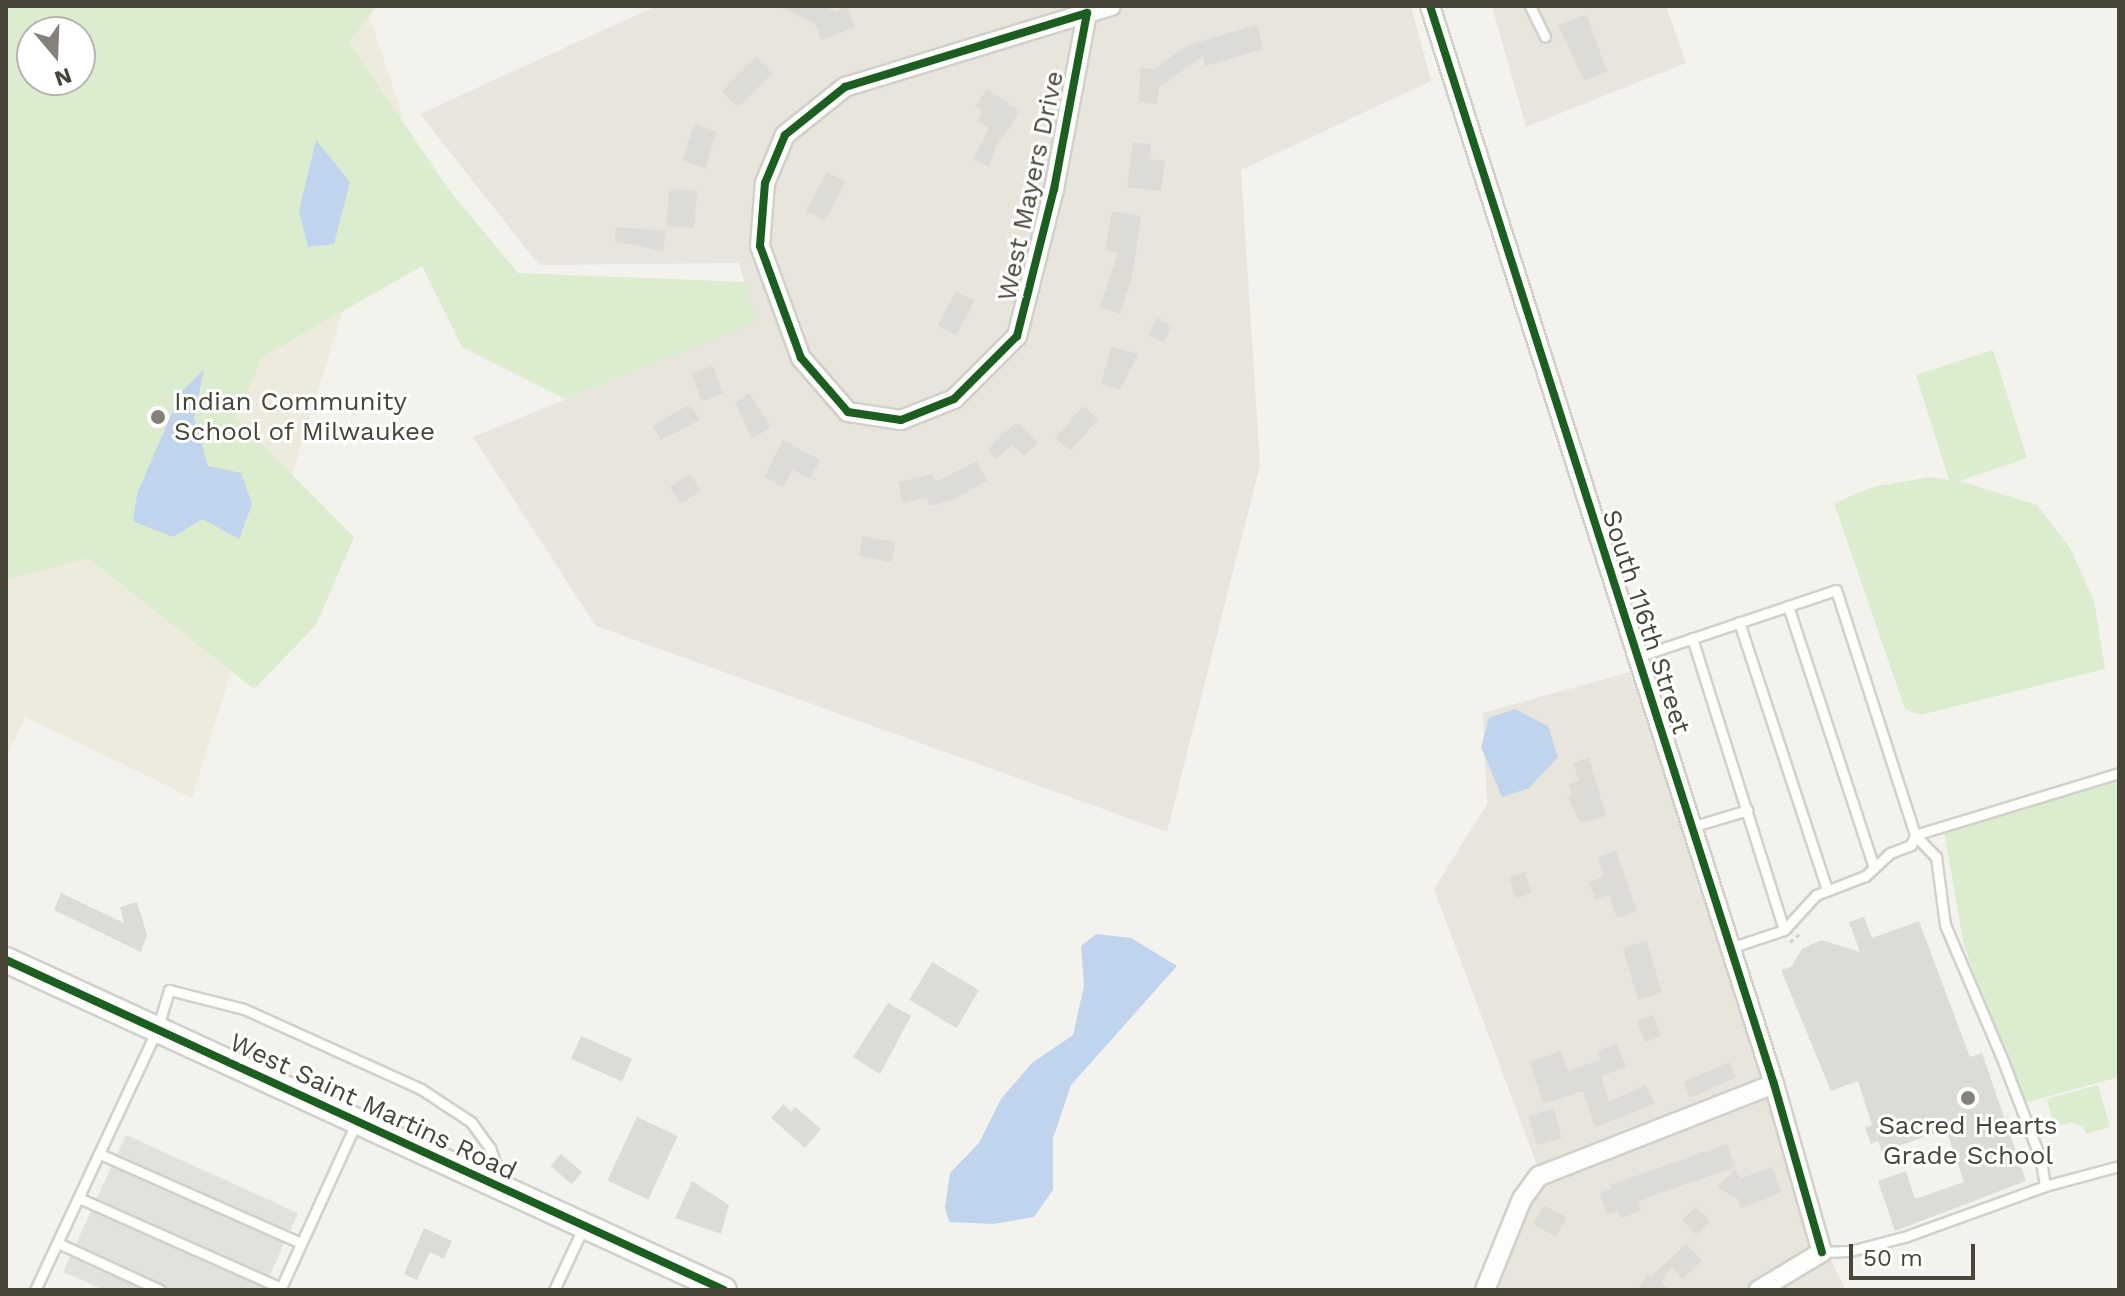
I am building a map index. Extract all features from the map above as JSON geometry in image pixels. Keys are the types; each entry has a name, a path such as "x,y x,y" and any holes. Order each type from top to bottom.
{"street":[{"name":"West Mayers Drive","path":"1101,8 1017,336 954,399 901,420 848,412 801,358 760,246 765,183 785,135 845,87 1101,8"},
{"name":"South 116th Street","path":"1436,8 1636,657 1774,1084 1822,1252"},
{"name":"West Saint Martins Road","path":"6,960 724,1290"},
{"path":"1485,1290 1522,1199 1539,1176 1774,1084"},
{"path":"1759,1290 1822,1252"}],"lane":[{"path":"1530,6 1545,37"},
{"path":"1636,657 1836,590 1915,835 1936,857 1945,925 2041,1160 2045,1186"},
{"path":"1788,606 1874,867"},
{"path":"1739,622 1827,889"},
{"path":"1692,638 1784,930"},
{"path":"1915,835 2119,773"},
{"path":"1691,827 1748,810"},
{"path":"1730,948 1784,930 1827,889 1865,876 1890,853 1911,845 1915,835"},
{"path":"35,1290 157,1030 169,990 244,1009 421,1089 471,1122 490,1148 504,1190"},
{"path":"79,1198 280,1289 358,1120"},
{"path":"100,1154 301,1243"},
{"path":"1822,1252 1850,1251 1907,1236 2045,1186 2119,1166"},
{"path":"554,1290 584,1226"},
{"path":"58,1243 160,1290"}],"path":[{"path":"1783,945 1797,940 1804,928"}],"shaded area":[{"name":"Indian Community School of Milwaukee","path":"6,6 366,6 403,117 192,798 25,717 6,758"},
{"path":"656,6 1411,6 1431,81 1241,170 1260,465 1167,832 596,626 473,437 755,322 739,263 539,265 420,114"},
{"path":"1492,6 1666,6 1686,63 1526,127"},
{"path":"1630,672 1798,1194 1846,1290 1496,1290 1529,1199 1543,1181 1434,889 1487,804 1483,713"},
{"path":"126,1135 298,1213 263,1290 104,1290 63,1272"}],"green space":[{"name":"Indian Community School of Milwaukee","path":"6,6 377,6 349,42 449,190 518,273 745,282 756,322 565,399 462,347 422,266 262,357 236,418 354,537 316,625 254,689 88,558 6,580"},
{"path":"1993,350 2027,458 1959,481 2037,505 2070,548 2094,601 2105,669 1920,715 1905,709 1834,503 1873,487 1930,477 1949,480 1916,375"},
{"path":"2119,778 2119,1077 2024,1103 1964,946 1944,831"},
{"path":"2098,1085 2110,1127 2086,1134 2083,1127 2071,1122 2054,1127 2047,1099"}],"water":[{"path":"316,140 350,182 334,244 308,247 299,211"},
{"path":"204,369 194,418 208,466 241,473 252,504 239,539 202,519 173,537 133,521 137,494 181,392"},
{"path":"1515,709 1548,726 1558,757 1529,788 1502,797 1481,747 1489,718"},
{"path":"1096,934 1131,938 1177,966 1071,1085 1053,1138 1053,1190 1034,1217 993,1224 949,1222 945,1207 950,1173 979,1143 1001,1099 1032,1063 1073,1035 1084,986 1081,946"}],"building":[{"path":"779,6 824,6 836,12 847,6 855,27 821,40 815,24"},
{"path":"1587,15 1607,72 1584,80 1558,25"},
{"path":"1257,25 1263,49 1205,66 1203,56 1159,87 1157,104 1139,102 1140,68 1154,69 1188,45"},
{"path":"757,56 773,72 738,108 722,91"},
{"path":"987,89 1020,111 995,148 989,167 973,159 989,128 977,120 983,111 975,106"},
{"path":"694,124 717,131 706,168 683,161"},
{"path":"1133,142 1151,144 1149,159 1165,161 1161,191 1127,187"},
{"path":"827,172 846,182 825,221 806,211"},
{"path":"669,189 697,191 694,228 666,226"},
{"path":"1112,211 1141,216 1132,277 1120,314 1100,307 1118,252 1105,250"},
{"path":"616,227 665,231 663,251 615,241"},
{"path":"956,291 975,301 956,335 938,325"},
{"path":"1157,318 1172,326 1163,343 1148,335"},
{"path":"1111,347 1138,354 1120,390 1101,384"},
{"path":"713,366 723,393 701,401 691,374"},
{"path":"749,393 771,427 752,439 735,403"},
{"path":"690,404 700,420 661,440 653,426"},
{"path":"1083,406 1098,419 1071,451 1055,438"},
{"path":"1014,424 1021,424 1038,443 1023,456 1013,445 996,459 987,448"},
{"path":"783,440 820,460 810,479 793,469 783,487 764,477"},
{"path":"977,461 987,481 952,500 929,506 927,497 903,503 898,482 933,474 935,482"},
{"path":"690,474 701,491 681,504 670,487"},
{"path":"863,536 895,543 891,562 859,556"},
{"path":"1589,758 1606,816 1581,823 1567,796 1572,795 1569,784 1579,781 1573,763"},
{"path":"1616,851 1637,911 1617,918 1609,895 1595,899 1589,882 1604,876 1598,857"},
{"path":"1525,872 1532,893 1516,898 1509,877"},
{"path":"61,893 124,923 120,907 137,902 147,935 141,952 54,910"},
{"path":"1864,917 1872,938 1919,921 1970,1057 1982,1053 2026,1181 1895,1231 1878,1181 1906,1171 1915,1199 1964,1182 1946,1129 1882,1152 1878,1141 1871,1144 1865,1127 1872,1125 1858,1081 1831,1091 1781,970 1791,967 1802,949 1821,940 1860,952 1849,922"},
{"path":"1647,941 1662,993 1638,1000 1623,948"},
{"path":"932,962 979,990 956,1028 909,1000"},
{"path":"888,1003 911,1016 880,1074 853,1057"},
{"path":"1653,1015 1661,1037 1645,1042 1637,1021"},
{"path":"581,1036 632,1059 622,1082 571,1059"},
{"path":"1617,1044 1626,1067 1601,1076 1609,1102 1646,1085 1655,1104 1595,1127 1583,1091 1543,1104 1530,1062 1561,1051 1568,1071 1600,1060 1597,1052"},
{"path":"1729,1062 1736,1078 1690,1098 1683,1082"},
{"path":"783,1104 791,1112 795,1107 821,1129 805,1148 771,1118"},
{"path":"1554,1109 1562,1138 1537,1145 1529,1116"},
{"path":"637,1117 678,1136 648,1199 607,1180"},
{"path":"1727,1144 1735,1167 1638,1201 1641,1211 1621,1218 1618,1211 1607,1215 1600,1193 1613,1189 1610,1185"},
{"path":"561,1154 582,1172 572,1184 551,1166"},
{"path":"1772,1167 1781,1192 1741,1208 1738,1199 1717,1187 1736,1169 1740,1179"},
{"path":"692,1181 729,1205 721,1234 675,1218"},
{"path":"1544,1205 1567,1218 1556,1237 1533,1224"},
{"path":"1696,1207 1710,1222 1696,1235 1682,1220"},
{"path":"424,1228 452,1241 444,1259 430,1252 417,1280 404,1274"},
{"path":"1686,1244 1702,1261 1683,1279 1671,1267 1661,1283 1672,1290 1637,1290 1647,1274 1651,1277"}],"cycle path":[{"path":"1430,6 1774,1084 1822,1252"},
{"path":"1087,13 1054,189 1017,336 954,399 901,420 848,412 801,358 760,246 765,183 785,135 845,87 1087,13"},
{"path":"6,960 724,1290"}],"place":[{"name":"Indian Community School of Milwaukee","path":"158,417"},
{"name":"Sacred Hearts Grade School","path":"1968,1098"}]}
